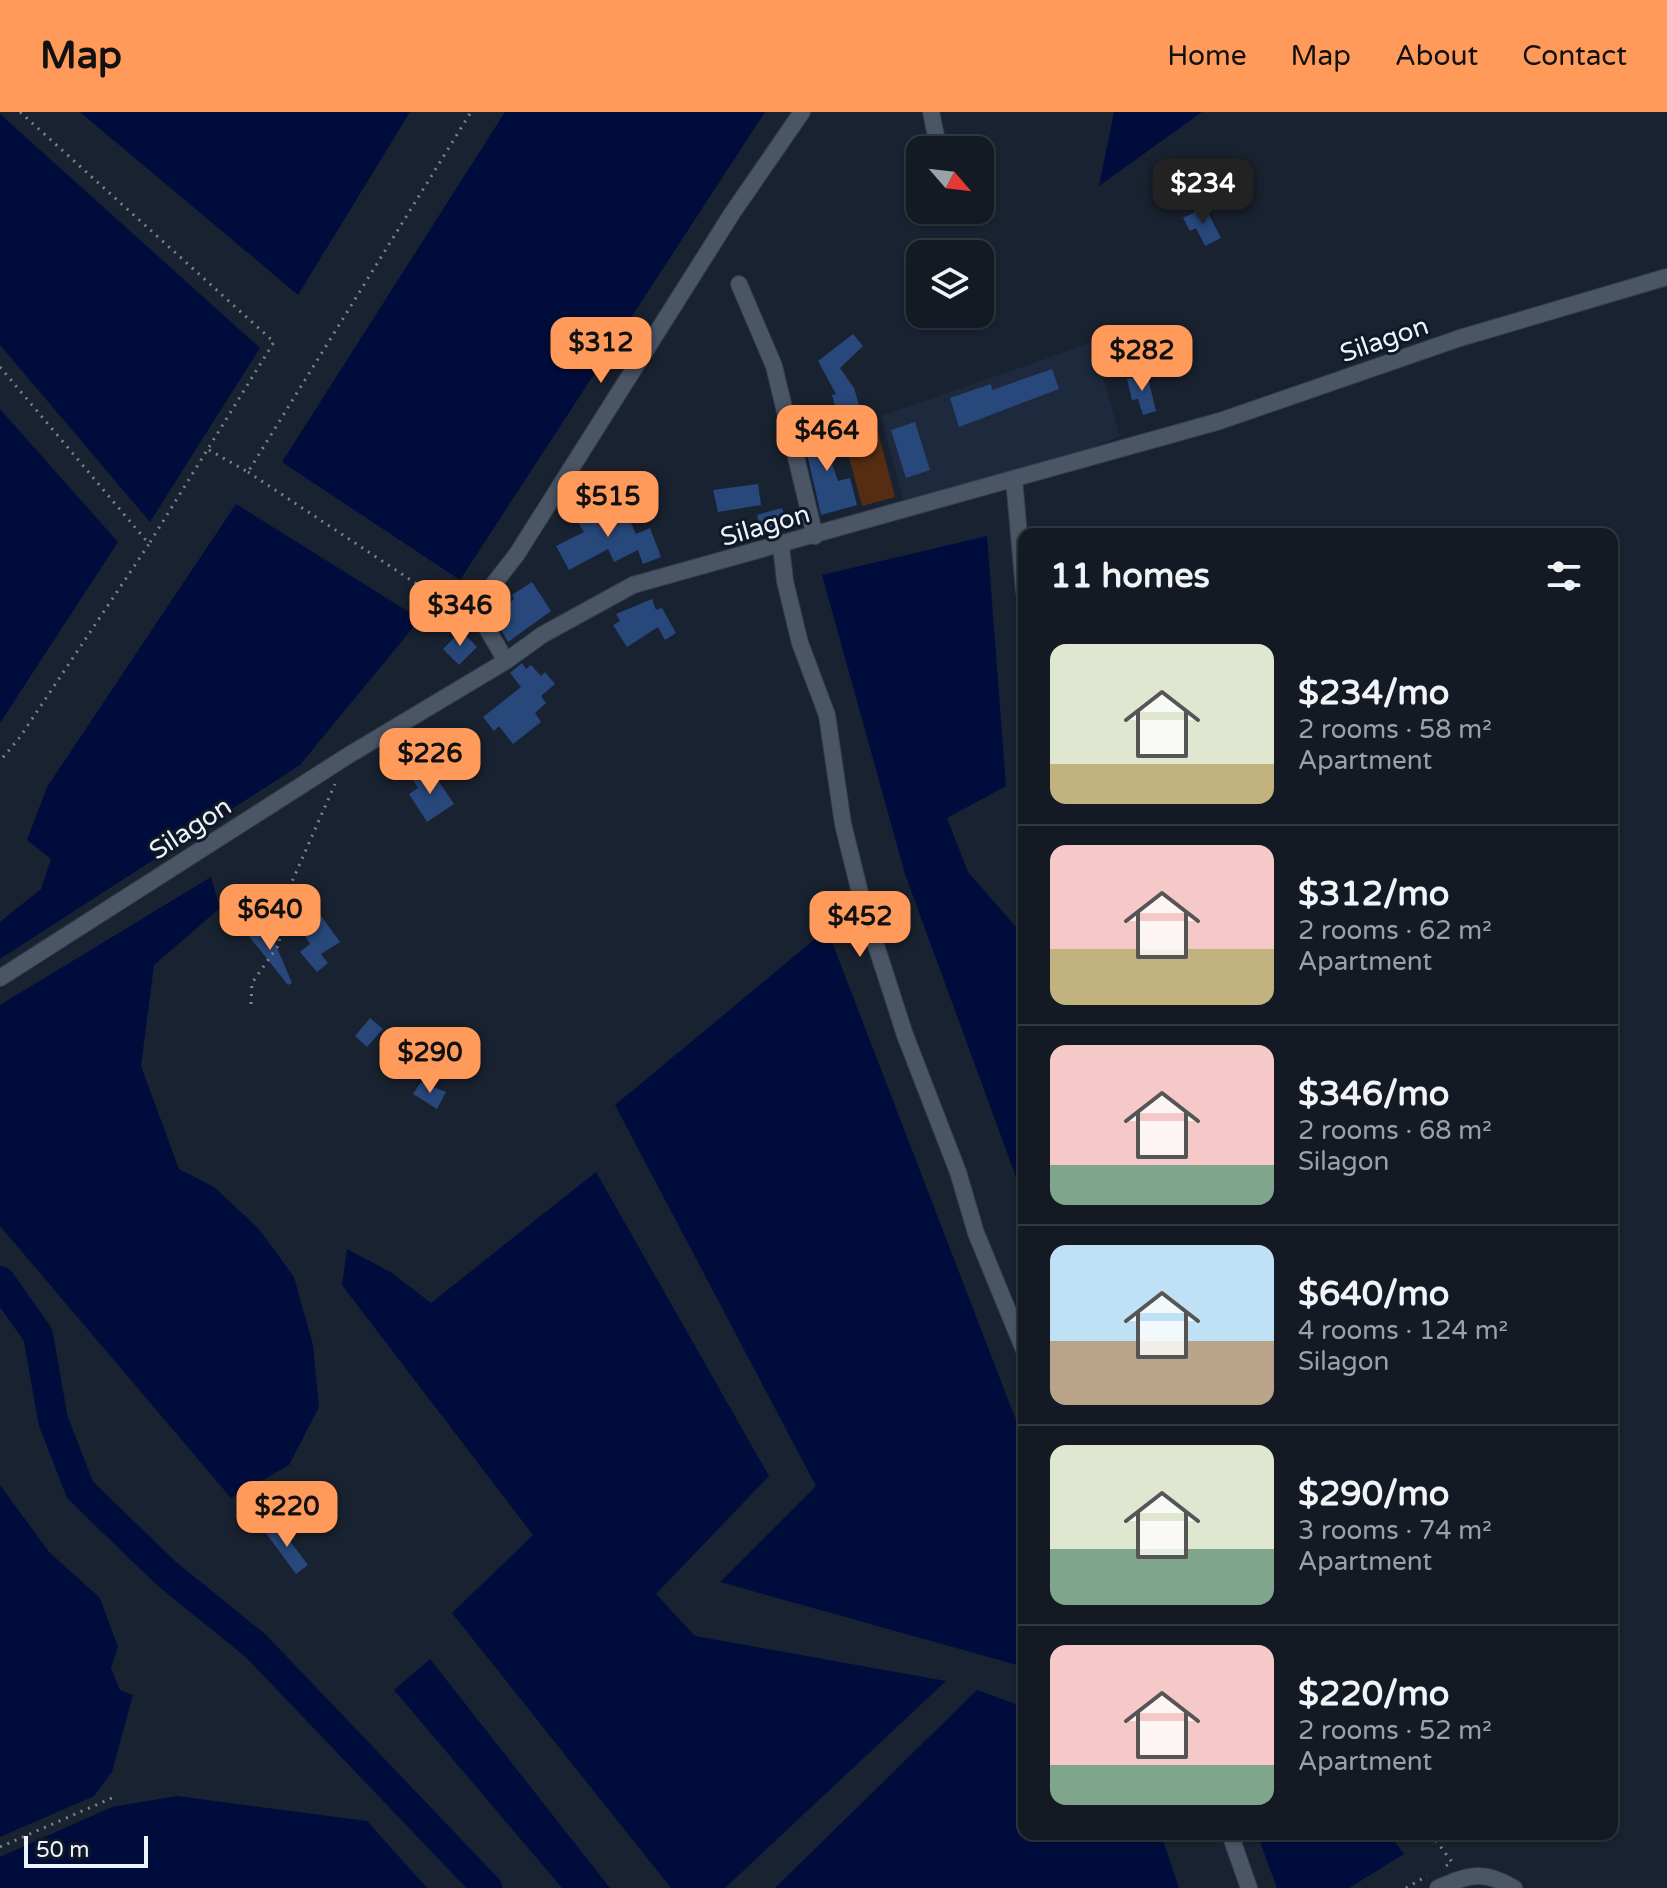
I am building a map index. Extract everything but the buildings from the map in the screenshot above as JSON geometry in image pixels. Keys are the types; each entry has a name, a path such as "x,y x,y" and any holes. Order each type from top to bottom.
{"street":[{"path":"506,661 475,608 517,554 733,212 802,112"},
{"path":"931,112 936,136"},
{"name":"Silagon","path":"0,978 349,755 506,661 542,635 633,585 1220,421 1460,338 1667,277"},
{"path":"739,284 774,366 815,536"},
{"path":"1014,479 1018,528"},
{"path":"781,546 785,581 800,643 827,715 843,824 863,905 905,1035 958,1172 976,1233 1018,1335"},
{"path":"1232,1840 1249,1888"},
{"path":"1433,1882 1493,1875 1514,1888"}],"path":[{"path":"0,761 20,737 149,544 274,342 20,112"},
{"path":"248,472 471,112"},
{"path":"0,367 149,544"},
{"path":"208,449 248,472 450,606 475,608"},
{"path":"251,1004 252,983 280,943 276,918 336,783"},
{"path":"0,1847 112,1798"},
{"path":"1436,1840 1452,1862 1440,1869"},
{"path":"1406,1888 1433,1882"}],"shaded area":[{"path":"80,112 410,112 298,295"},
{"path":"505,112 765,112 460,580 282,462"},
{"path":"1114,112 1202,112 1099,186"},
{"path":"0,114 260,348 150,522 0,345"},
{"path":"1093,342 1120,436 1088,450 903,500 881,416"},
{"path":"0,409 118,542 0,723"},
{"path":"877,428 895,497 862,506 844,438"},
{"path":"236,504 420,619 300,765 0,959 0,922 41,889 51,859 27,840 47,787"},
{"path":"987,536 1006,786 947,818 968,872 1018,929 1018,1183 905,874 822,575"},
{"path":"211,877 220,908 154,965 141,1066 179,1169 214,1187 259,1229 294,1277 313,1345 319,1407 289,1465 231,1498 0,1226 0,1005"},
{"path":"827,929 1018,1425 1018,1665 720,1582 816,1486 615,1105"},
{"path":"596,1172 769,1476 656,1594 695,1636 946,1681 725,1888 671,1888 452,1613 533,1535 342,1285 347,1249 392,1273 431,1303"},
{"path":"0,1485 49,1552 100,1598 118,1647 111,1668 120,1690 133,1695 112,1772 94,1796 0,1837"},
{"path":"430,1659 610,1888 562,1888 394,1690"},
{"path":"977,1690 1018,1705 1018,1840 1163,1840 1179,1888 775,1888"},
{"path":"177,1796 367,1821 427,1888 0,1888 0,1857 112,1807"},
{"path":"1259,1840 1394,1840 1404,1854 1349,1888 1277,1888"}],"waterway":[{"path":"0,1281 38,1335 53,1420 80,1490 167,1574 256,1646 487,1888"}]}
